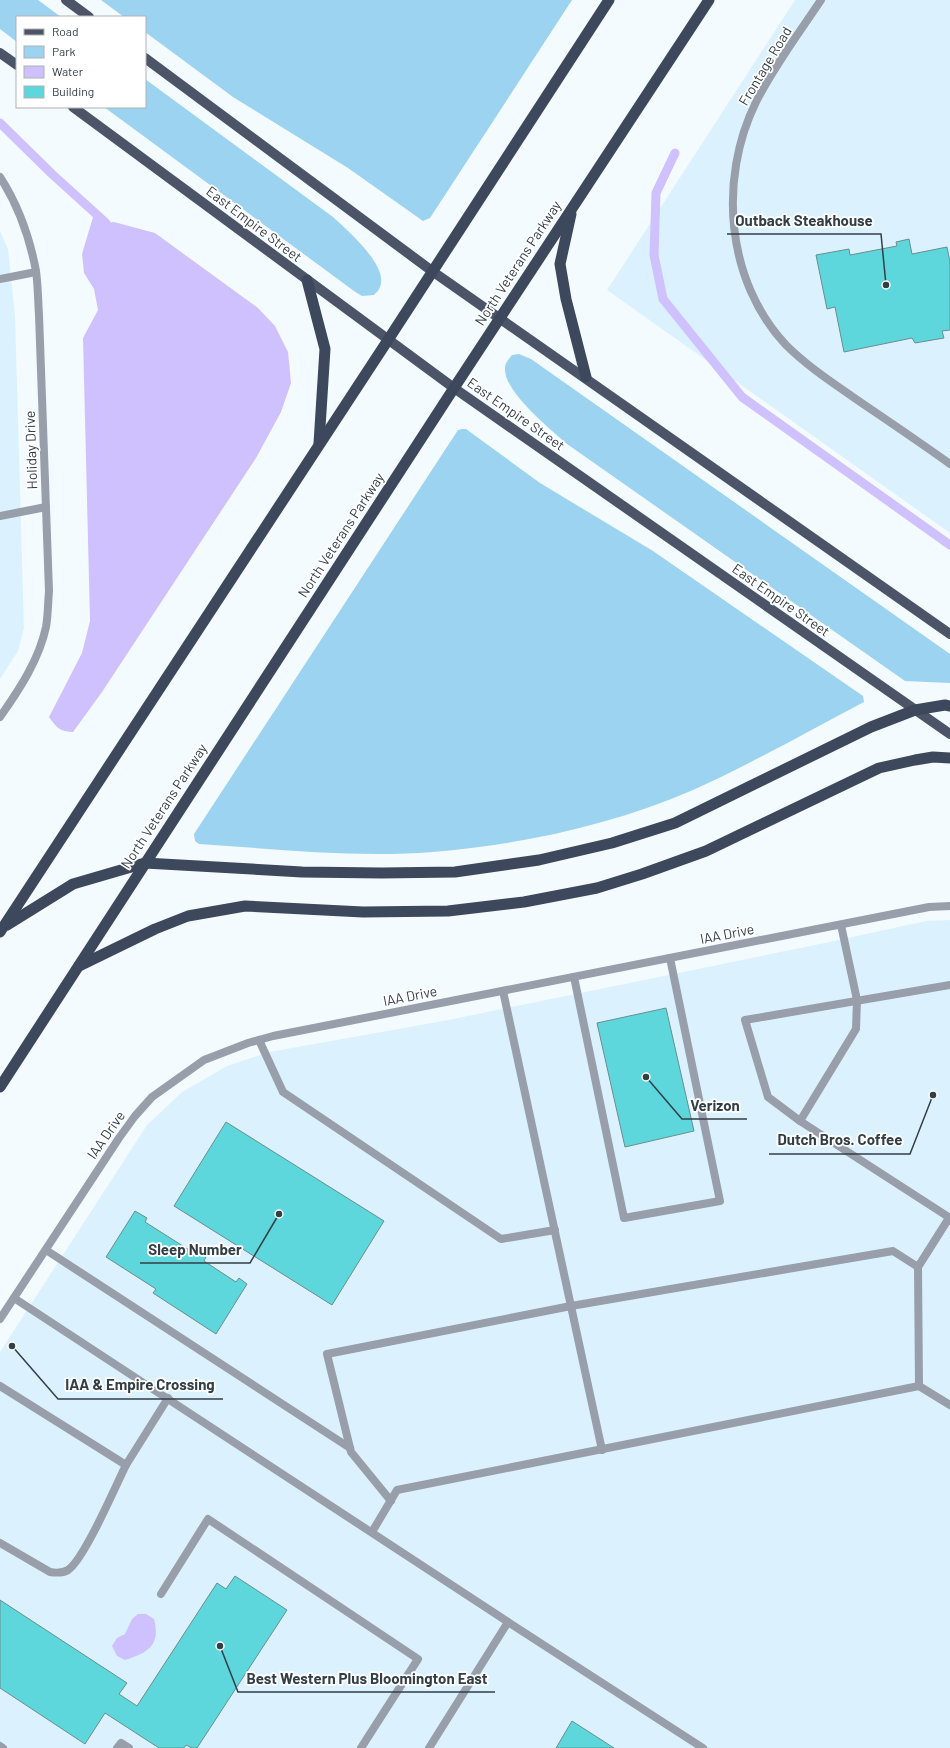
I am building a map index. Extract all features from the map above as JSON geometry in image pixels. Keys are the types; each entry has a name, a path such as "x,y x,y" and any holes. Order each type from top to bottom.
{"highway":[{"path":"2,930 609,0"},
{"name":"North Veterans Parkway","path":"0,1086 500,317 709,0"},
{"path":"573,206 560,264 566,299 586,377"},
{"path":"307,280 325,349 320,444"},
{"path":"2,930 73,884 145,863 302,872 455,872 539,860 612,843 675,823 871,727 915,710 945,705 950,706"},
{"path":"78,966 155,929 188,916 238,907 245,906 363,912 448,911 524,902 597,888 642,874 706,851 879,768 933,757 950,758"}],"main road":[{"path":"66,0 88,16"},
{"path":"0,53 16,64"},
{"path":"146,59 432,271 586,377 950,634"},
{"name":"East Empire Street","path":"74,108 454,388 950,734"}],"street":[{"name":"Frontage Road","path":"821,0 756,102 746,124 739,147 734,170 732,195 733,219 742,267 750,290 761,311 786,344 813,369 950,464"},
{"name":"Holiday Drive","path":"0,177 7,188 24,226 36,272 39,315 49,590 46,626 40,646 33,664 0,717"},
{"path":"0,278 36,272"},
{"path":"0,516 46,507"},
{"name":"IAA Drive","path":"0,1319 135,1116 152,1097 204,1060 248,1042 929,907 950,906"},
{"path":"800,1121 856,1029 857,1000 841,925"},
{"path":"574,977 624,1218 720,1201 670,958"},
{"path":"919,1386 918,1267 950,1218 800,1121 768,1097 745,1020 950,985"},
{"path":"503,991 602,1450"},
{"path":"259,1040 284,1092 501,1239 555,1230"},
{"path":"46,1250 350,1448"},
{"path":"391,1502 351,1452 327,1354 571,1306 893,1252 918,1267"},
{"path":"14,1298 703,1748"},
{"path":"0,1386 126,1465"},
{"path":"372,1532 397,1490 919,1386 950,1405"},
{"path":"0,1543 50,1572 59,1573 68,1570 93,1534 126,1465 168,1398"},
{"path":"161,1594 208,1518 418,1659 361,1748"},
{"path":"429,1748 508,1622"},
{"path":"117,1748 121,1743 128,1748"}],"shaded area":[{"path":"795,0 950,0 950,533 607,290"},
{"path":"0,231 8,249 15,316 24,628 18,651 0,679"},
{"path":"950,920 950,1748 0,1748 0,1352 147,1125 182,1092 227,1066 269,1052 443,1021 926,921"}],"green space":[{"path":"0,0 38,0 60,16 16,16 16,41 0,29"},
{"path":"101,0 572,0 430,218 423,221 348,168 233,97 146,33 146,16 123,16"},
{"path":"146,80 333,217 356,239 373,259 381,278 380,287 374,295 362,296 105,108 146,108"},
{"path":"519,354 531,359 950,654 950,683 905,681 567,444 529,409 512,388 506,377 505,366 507,361 512,355"},
{"path":"466,429 540,483 653,551 863,696 864,702 758,759 693,790 631,813 565,832 532,839 466,849 404,854 316,852 199,844 195,841 194,834 458,430"}],"water":[{"path":"93,217 106,223 114,222 155,233 258,308 275,326 288,352 291,383 281,412 256,458 102,692 73,732 62,730 54,724 49,717 82,653 90,621 83,338 98,310 94,289 84,273 82,254"},
{"path":"138,1614 146,1614 154,1619 156,1635 151,1647 140,1654 125,1660 117,1656 112,1646 117,1638 125,1634 132,1619"}],"building":[{"path":"909,239 912,254 947,247 950,262 950,330 942,331 944,338 915,343 912,338 844,352 835,307 827,309 816,255 849,249 850,255 897,246 896,242"},
{"path":"666,1008 694,1131 625,1147 597,1023"},
{"path":"226,1122 384,1221 332,1305 174,1206"},
{"path":"135,1211 147,1218 145,1222 194,1253 196,1250 206,1257 204,1261 236,1282 239,1278 247,1284 216,1334 153,1293 156,1289 106,1257"},
{"path":"235,1576 287,1610 197,1748 192,1748 186,1745 184,1748 159,1748 105,1713 85,1744 0,1688 0,1600 127,1683 119,1694 137,1706 217,1583 226,1589"},
{"path":"572,1721 614,1748 556,1748"}],"waterway":[{"path":"0,123 52,174 106,223"},
{"path":"675,153 656,193 654,255 663,299 742,397 950,545"}],"place":[{"name":"Outback Steakhouse","path":"886,285"},
{"name":"Verizon","path":"646,1077"},
{"name":"Dutch Bros. Coffee","path":"933,1095"},
{"name":"Sleep Number","path":"279,1214"},
{"name":"IAA & Empire Crossing","path":"12,1346"},
{"name":"Best Western Plus Bloomington East","path":"220,1646"}]}
